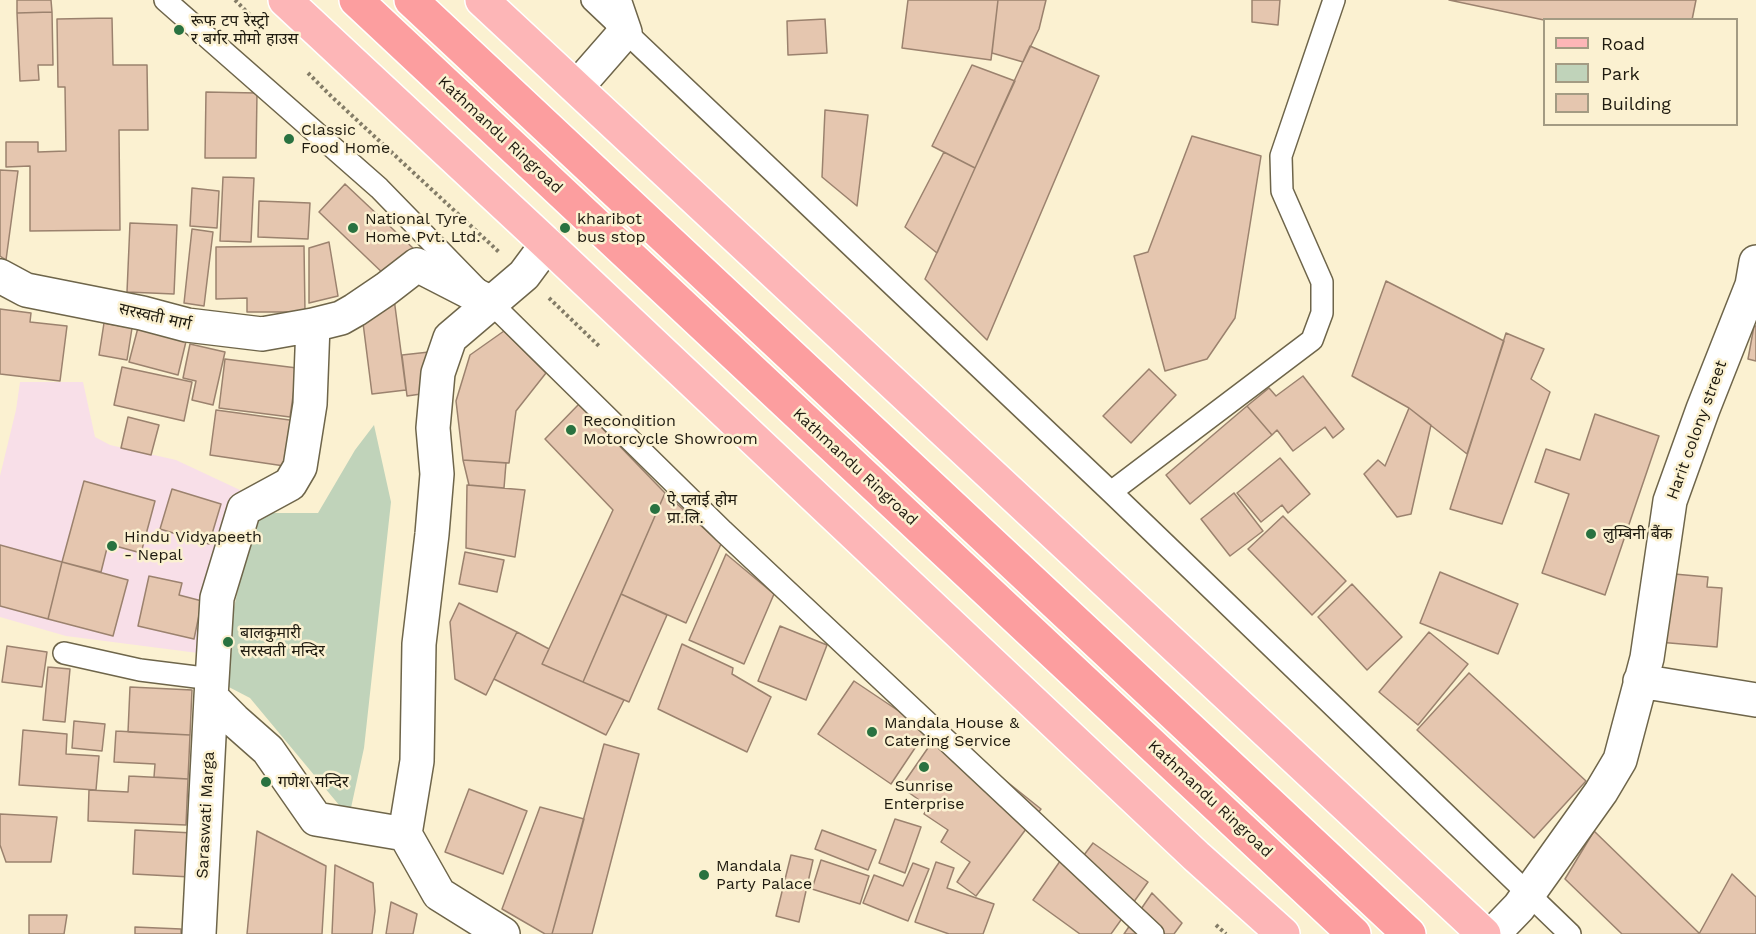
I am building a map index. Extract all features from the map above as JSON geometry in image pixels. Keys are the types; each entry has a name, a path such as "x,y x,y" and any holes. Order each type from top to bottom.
{"highway":[{"name":"Kathmandu Ringroad","path":"356,0 1354,934"},
{"path":"411,0 1409,934"}],"main road":[{"path":"285,0 1196,856 1282,934"},
{"path":"482,0 1484,934"}],"street":[{"path":"577,87 625,32 615,0"},
{"path":"503,934 439,894 405,834 417,761 418,644 437,474 433,428 438,373 450,338 524,274 547,244"},
{"name":"Harit colony street","path":"1493,934 1519,907 1602,792 1620,760 1647,658 1670,501 1703,409 1752,285 1756,262"},
{"path":"313,325 341,318 355,310 417,265 491,303"},
{"name":"सरस्वती मार्ग","path":"0,276 26,290 142,313 187,325 262,334 313,325"},
{"name":"Saraswati Marga","path":"199,934 217,598 244,510 290,484 300,467 309,405 313,325"},
{"path":"1640,681 1756,700"},
{"path":"212,688 234,720 268,750 316,819 405,834"}],"lane":[{"path":"165,0 379,189 491,303 723,531 1153,934"},
{"path":"592,0 1111,492 1570,934"},
{"path":"1111,492 1312,340 1323,313 1322,282 1282,191 1281,156 1334,0"},
{"path":"64,653 212,688"}],"shaded area":[{"name":"Hindu Vidyapeeth - Nepal","path":"20,382 83,382 95,437 110,445 176,460 240,490 209,602 198,653 66,636 0,617 0,476 16,410"}],"green space":[{"path":"374,425 391,502 364,748 349,817 250,698 225,685 229,630 245,558 259,513 318,513 355,450"}],"building":[{"path":"17,0 51,0 52,12 17,13"},
{"path":"908,0 998,0 991,60 902,48"},
{"path":"998,0 1046,0 1039,29 1023,62 992,53"},
{"path":"1252,0 1280,0 1278,25 1252,22"},
{"path":"1449,0 1696,0 1692,18 1543,20"},
{"path":"52,12 53,65 38,65 39,80 20,81 17,13"},
{"path":"112,18 113,65 147,65 148,130 119,130 120,230 30,231 30,166 6,167 6,142 38,142 38,152 66,151 65,87 58,87 57,19"},
{"path":"825,19 827,53 788,55 787,21"},
{"path":"1030,46 1099,76 987,340 925,279"},
{"path":"972,65 1015,81 975,168 932,146"},
{"path":"206,92 257,93 256,158 205,158"},
{"path":"825,110 868,115 857,206 822,177"},
{"path":"1192,136 1261,156 1235,318 1207,359 1165,371 1134,256 1148,252"},
{"path":"944,152 975,168 937,253 905,227"},
{"path":"0,170 18,171 6,260 0,256"},
{"path":"223,177 254,178 251,242 220,241"},
{"path":"345,184 415,250 388,278 319,212"},
{"path":"192,188 219,191 217,228 190,226"},
{"path":"259,201 310,203 308,239 258,237"},
{"path":"130,223 177,225 174,294 127,292"},
{"path":"192,229 213,232 204,306 184,303"},
{"path":"329,242 338,296 309,303 309,248"},
{"path":"304,246 305,312 247,312 247,298 216,299 216,247"},
{"path":"1386,281 1504,341 1467,454 1409,408 1352,376"},
{"path":"393,291 406,390 372,394 362,315"},
{"path":"0,309 31,313 30,322 67,326 60,381 0,374"},
{"path":"140,320 188,333 178,375 129,362"},
{"path":"104,323 132,328 127,360 99,355"},
{"path":"1754,326 1756,326 1756,361 1748,359"},
{"path":"504,331 546,373 516,411 509,463 463,460 456,401 470,355"},
{"path":"1506,333 1544,349 1531,379 1550,392 1502,524 1450,509"},
{"path":"190,344 225,352 213,405 192,400 196,381 183,378"},
{"path":"429,352 435,392 407,396 402,355"},
{"path":"225,359 297,368 290,417 219,408"},
{"path":"122,367 192,382 184,421 114,405"},
{"path":"1149,369 1176,395 1131,443 1103,416"},
{"path":"1303,376 1344,429 1333,438 1325,427 1293,451 1277,430 1272,435 1247,406 1269,388 1276,396"},
{"path":"579,404 665,493 583,682 542,664 613,510 545,439"},
{"path":"1247,406 1272,435 1190,504 1166,475"},
{"path":"1409,408 1431,425 1411,514 1397,517 1364,474 1378,460 1385,466"},
{"path":"216,410 297,421 291,467 210,455"},
{"name":"लुम्बिनी बैंक","path":"1595,414 1659,436 1605,595 1542,573 1569,494 1535,482 1546,449 1580,460"},
{"path":"128,417 159,425 151,455 121,448"},
{"path":"1280,458 1310,494 1288,513 1282,505 1261,522 1237,493"},
{"path":"463,460 506,463 504,488 469,485"},
{"path":"84,481 155,501 141,553 108,544 101,572 62,562"},
{"path":"467,485 525,490 515,557 466,548"},
{"path":"172,489 221,504 209,544 160,529"},
{"path":"665,493 721,544 686,623 621,594"},
{"path":"1234,493 1263,531 1230,556 1201,519"},
{"path":"1283,516 1346,581 1312,615 1248,549"},
{"path":"0,545 62,562 48,619 0,606"},
{"path":"465,552 504,560 497,592 459,584"},
{"path":"726,554 774,594 744,664 689,640"},
{"path":"62,562 128,580 113,636 48,619"},
{"path":"1440,572 1518,604 1498,654 1420,623"},
{"path":"1663,573 1708,577 1707,587 1722,588 1717,647 1658,642"},
{"path":"149,576 182,583 179,595 202,601 194,639 138,626"},
{"path":"1352,584 1402,637 1367,670 1318,617"},
{"path":"621,594 667,615 629,702 583,682"},
{"path":"459,603 517,632 486,695 455,679 450,622"},
{"path":"780,626 827,645 806,700 758,681"},
{"path":"517,632 549,649 542,664 624,700 606,735 494,679"},
{"path":"1429,632 1468,664 1418,725 1379,692"},
{"path":"682,644 733,668 732,674 771,697 747,752 658,709"},
{"path":"7,646 47,652 42,687 2,682"},
{"path":"48,667 70,669 65,722 43,720"},
{"path":"1469,673 1586,781 1534,838 1417,730"},
{"name":"Mandala House & Catering Service","path":"854,681 927,730 891,784 818,734"},
{"path":"130,687 192,690 190,735 128,732"},
{"path":"74,721 105,724 102,751 72,748"},
{"path":"941,729 1041,809 976,896 957,882 970,862 941,842 948,830 924,814 929,807 901,787"},
{"path":"23,730 67,734 66,754 99,756 96,790 19,785"},
{"path":"116,731 190,735 188,779 154,777 155,764 114,762"},
{"path":"604,744 639,754 592,934 552,934"},
{"path":"129,776 188,779 186,825 88,821 89,790 128,792"},
{"path":"469,789 527,811 503,874 445,852"},
{"path":"540,807 584,819 552,934 545,934 502,909"},
{"path":"0,814 57,817 51,862 6,862 0,845"},
{"path":"895,819 921,827 905,873 879,863"},
{"path":"135,830 193,833 191,877 133,874"},
{"path":"822,830 876,850 868,870 815,849"},
{"path":"257,831 326,866 322,934 247,934"},
{"path":"1594,831 1699,934 1622,934 1565,879"},
{"path":"1093,843 1148,882 1111,934 1080,934 1033,900 1065,854 1078,863"},
{"path":"791,855 813,860 799,922 776,916"},
{"path":"821,860 869,876 860,904 812,889"},
{"path":"936,862 954,868 947,888 994,904 983,934 949,934 915,922"},
{"path":"913,863 929,869 908,921 863,903 874,875 903,886"},
{"path":"335,865 373,883 375,911 372,934 332,934"},
{"path":"1732,874 1756,897 1756,934 1699,934"},
{"path":"1152,893 1182,923 1174,934 1124,934"},
{"path":"391,902 417,914 413,934 386,934"},
{"path":"29,915 67,915 64,934 29,934"},
{"path":"135,927 181,929 181,934 135,934"}],"place":[{"name":"रूफ टप रेस्ट्रो र बर्गर मोमो हाउस","path":"179,30"},
{"name":"Classic Food Home","path":"289,139"},
{"name":"National Tyre Home Pvt. Ltd.","path":"353,228"},
{"name":"kharibot bus stop","path":"565,228"},
{"name":"Recondition Motorcycle Showroom","path":"571,430"},
{"name":"ऐ प्लाई होम प्रा.लि.","path":"655,509"},
{"name":"लुम्बिनी बैंक","path":"1591,534"},
{"name":"Hindu Vidyapeeth - Nepal","path":"112,546"},
{"name":"बालकुमारी सरस्वती मन्दिर","path":"228,642"},
{"name":"Mandala House & Catering Service","path":"872,732"},
{"name":"Sunrise Enterprise","path":"924,767"},
{"name":"गणेश मन्दिर","path":"266,782"},
{"name":"Mandala Party Palace","path":"704,875"}]}
